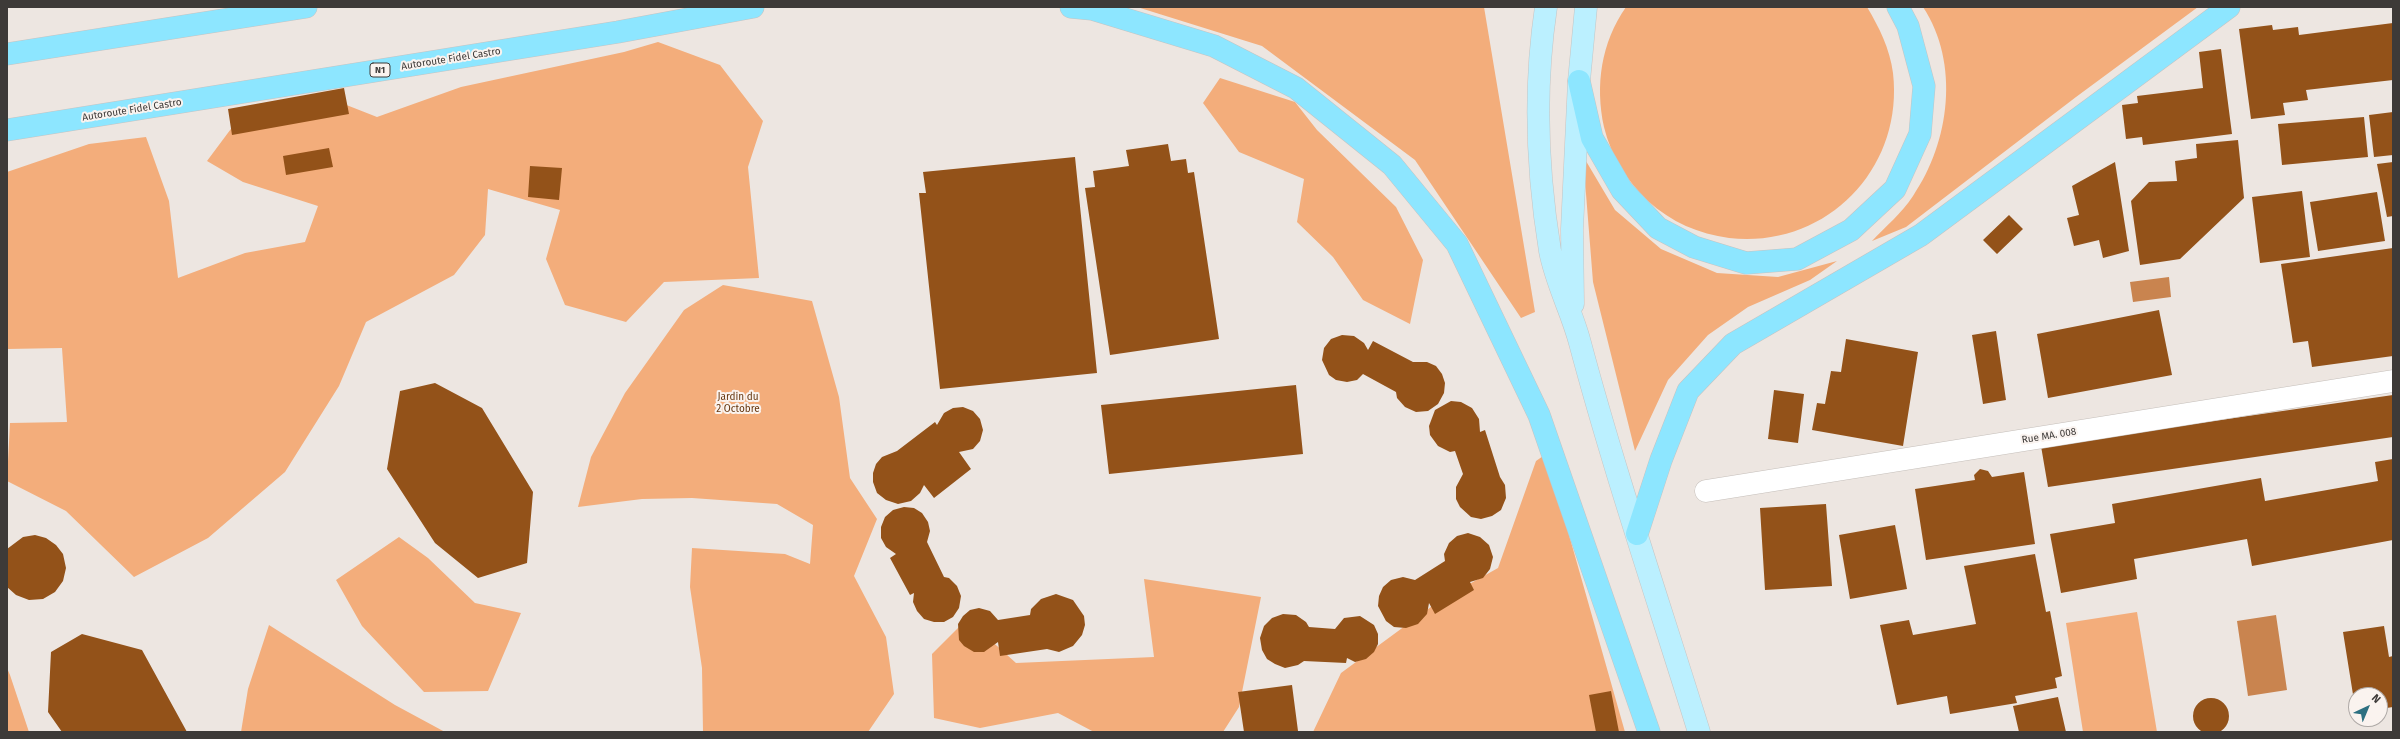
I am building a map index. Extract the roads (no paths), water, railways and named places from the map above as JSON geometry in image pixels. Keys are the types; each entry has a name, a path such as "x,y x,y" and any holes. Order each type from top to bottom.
{"highway":[{"path":"7,54 306,7"},
{"name":"Autoroute Fidel Castro","path":"7,130 610,33 753,7"},
{"path":"1071,7 1092,9 1214,46 1296,88 1392,165 1457,244 1539,415 1649,732"},
{"path":"1579,81 1592,138 1622,190 1658,228 1694,247 1746,263 1797,259 1851,230 1895,189 1920,134 1924,86 1908,26 1898,7"},
{"path":"1637,534 1661,460 1688,391 1732,344 1921,235 2229,7"}],"main road":[{"path":"1546,7 1543,30 1539,97 1542,191 1556,276 1573,317 1596,404 1698,732"},
{"path":"1573,317 1572,229 1579,81 1586,7"}],"street":[{"name":"Rue MA. 008","path":"1706,491 2393,381"}],"park label":[{"name":"Jardin du 2 Octobre","path":"738,402"}]}
